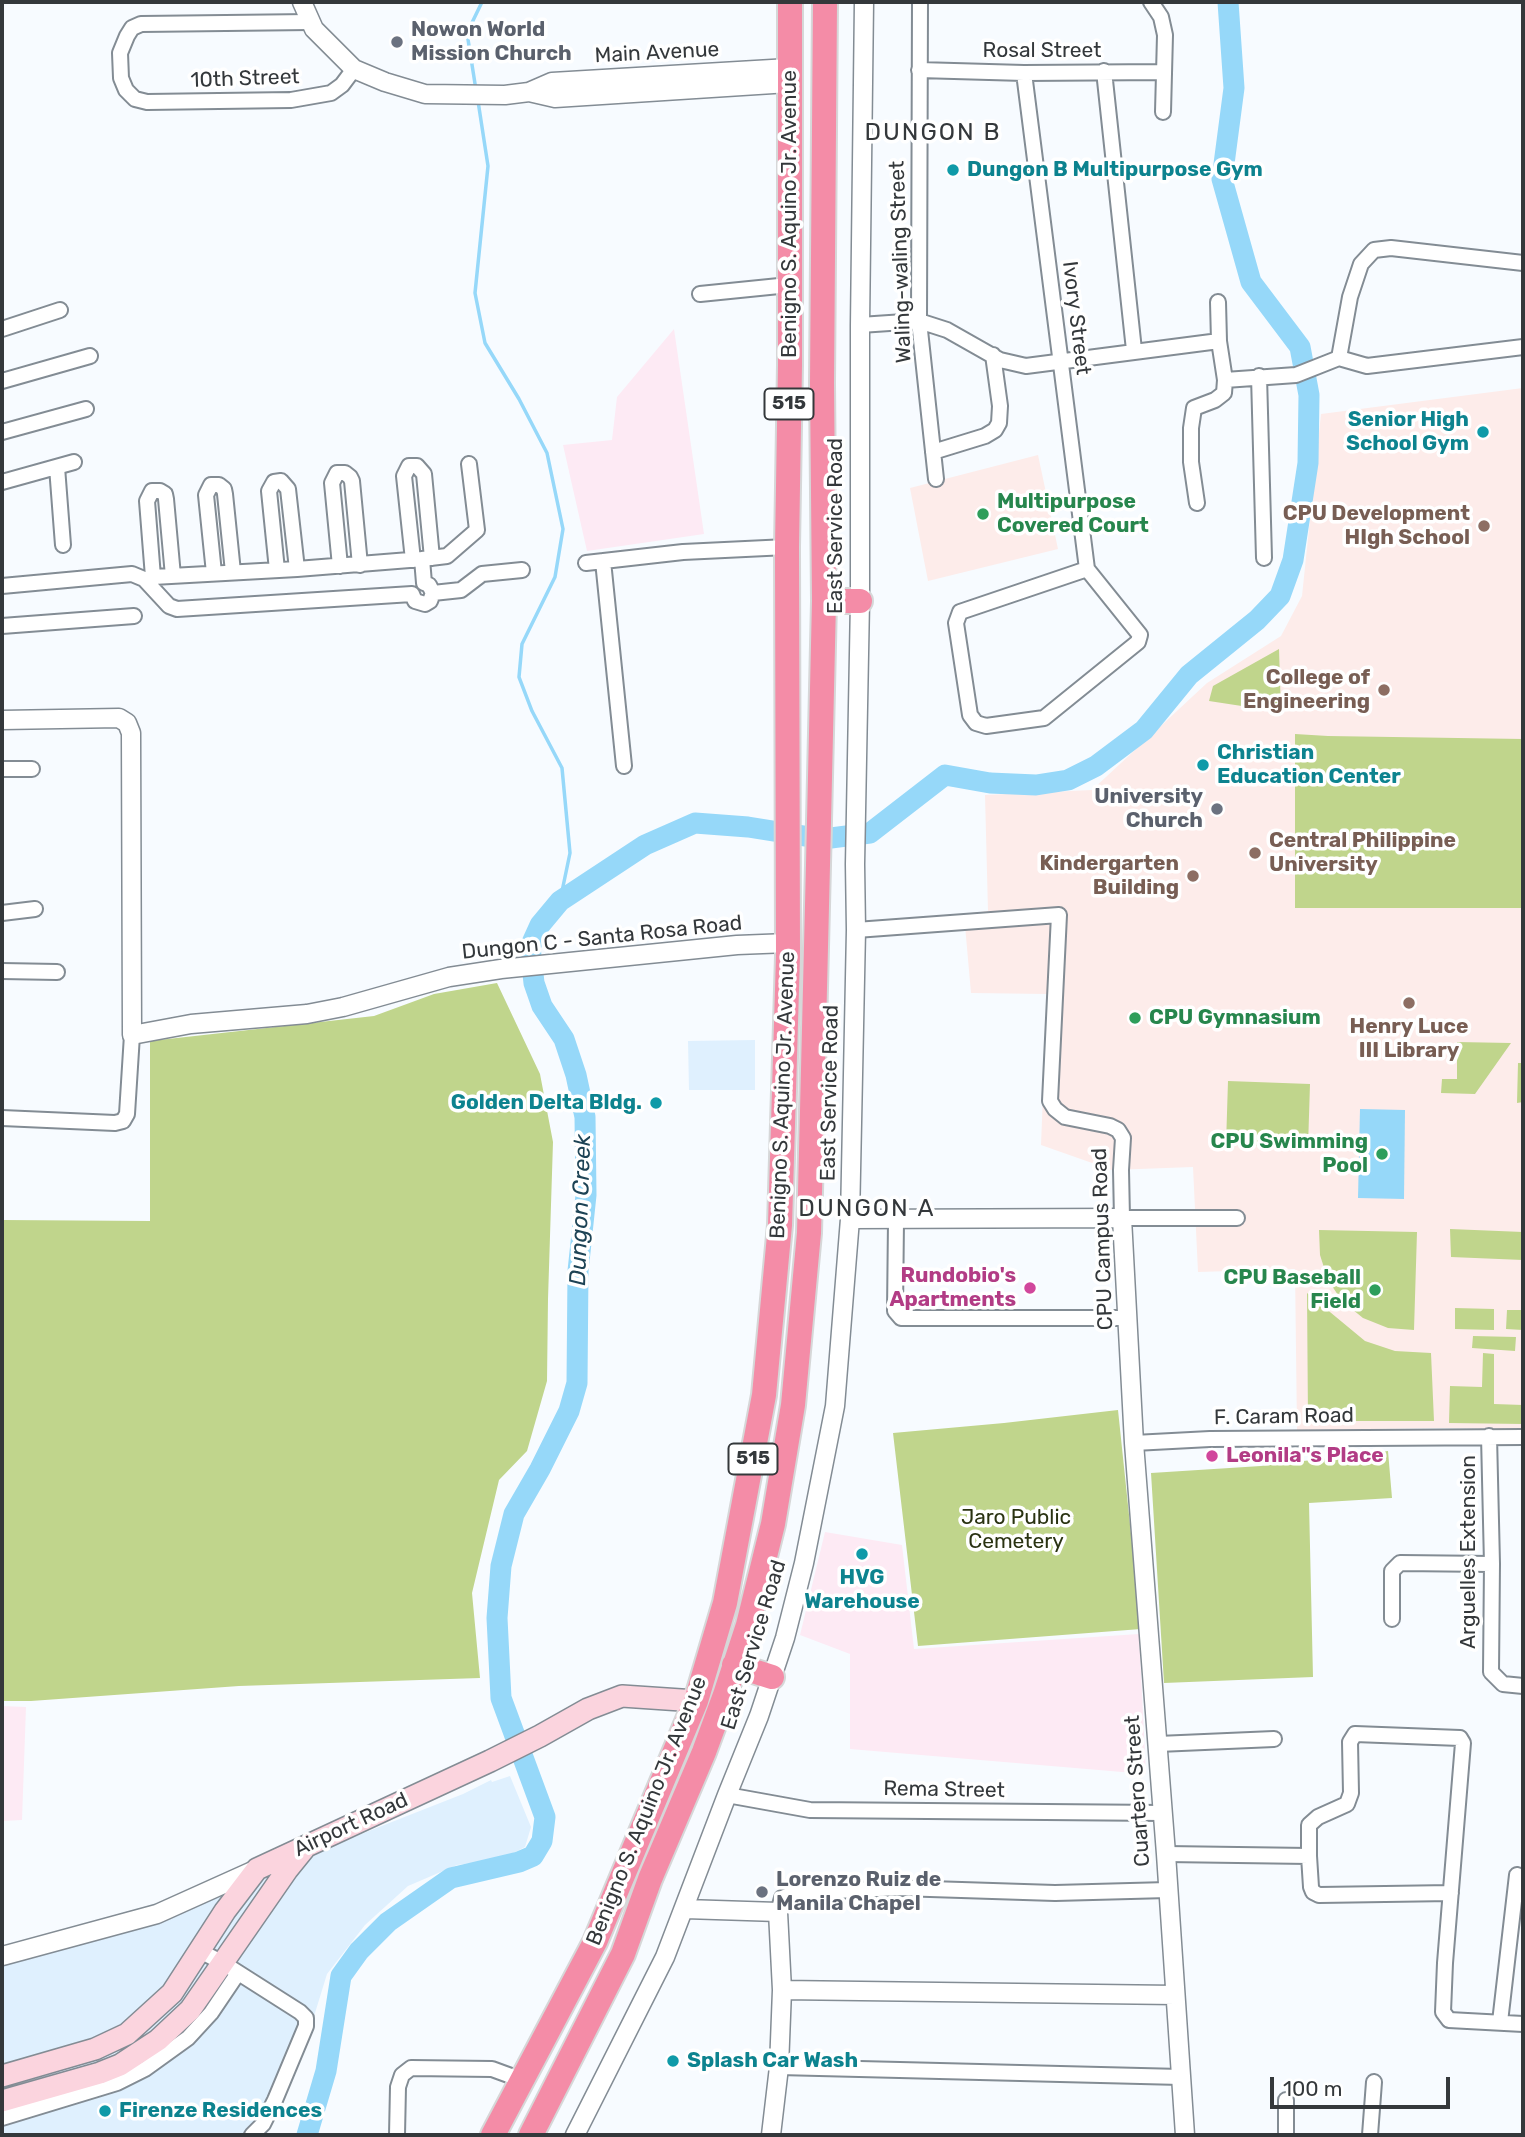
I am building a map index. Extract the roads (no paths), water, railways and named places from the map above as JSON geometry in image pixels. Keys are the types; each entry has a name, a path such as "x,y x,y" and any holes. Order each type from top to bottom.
{"highway":[{"name":"Benigno S. Aquino Jr. Avenue","path":"493,2135 595,1942 696,1701 724,1603 764,1395 781,1213 788,943 790,2"},
{"name":"Benigno S. Aquino Jr. Avenue","path":"531,2135 622,1955 650,1879 704,1752 748,1625 773,1524 793,1405 810,1212 818,865 824,601 822,368 825,2"},
{"path":"790,365 822,368"},
{"path":"824,601 860,601"},
{"path":"781,1213 810,1212"},
{"path":"734,1665 772,1677"},
{"path":"625,1868 650,1879"}],"main road":[{"name":"Airport Road","path":"257,1869 490,1761 588,1709 622,1696 696,1701"},
{"path":"2,2101 100,2073 120,2065 158,2040 231,1968 287,1870 308,1844"},
{"path":"2,2076 114,2042 127,2034 181,1982 225,1911 257,1869"},
{"path":"164,2001 178,1997 183,2000 186,2006 182,2018"}],"street":[{"name":"Main Avenue","path":"302,2 310,22 354,69 408,90 450,96 505,95 529,92 552,82 789,76"},
{"name":"East Service Road","path":"575,2135 647,1995 685,1909 759,1716 785,1638 835,1406 850,1219 856,930 864,2"},
{"name":"Waling-waling Street","path":"920,2 919,321 936,479"},
{"path":"1151,2 1161,17 1165,35 1163,112"},
{"name":"10th Street","path":"310,22 141,24 132,28 120,53 121,78 126,90 135,99 168,102 291,100 324,96 342,85 354,69"},
{"name":"Rosal Street","path":"919,71 1164,72"},
{"path":"1104,71 1134,351"},
{"name":"Ivory Street","path":"1024,73 1087,569"},
{"path":"1339,358 1350,297 1361,264 1374,250 1391,248 1523,264"},
{"path":"701,294 789,285"},
{"path":"1197,503 1191,461 1194,408 1224,394 1218,302"},
{"path":"2,329 60,310"},
{"path":"860,325 919,321 947,330 1000,360 1026,366 1219,341"},
{"path":"1225,380 1296,375 1322,367 1339,358 1367,366 1523,347"},
{"path":"933,452 985,436 999,424 1000,406 993,355"},
{"path":"2,381 90,356"},
{"path":"1259,376 1264,558"},
{"path":"2,432 86,409"},
{"path":"2,482 74,462"},
{"path":"173,576 165,494 152,491 147,501 153,578 360,565 447,556 477,530 469,464"},
{"path":"2,586 132,574 144,579 169,606 177,609 412,594 415,601 425,604 430,601 429,588 422,559 404,476 409,466 417,466 424,474 422,559"},
{"path":"57,467 63,545"},
{"path":"340,566 332,483 337,473 345,473 352,481 360,565"},
{"path":"277,570 269,491 274,482 282,481 288,489 297,569"},
{"path":"214,573 206,495 211,485 219,485 225,494 233,572"},
{"path":"586,563 683,552 787,547"},
{"path":"603,561 624,766"},
{"path":"1087,569 1140,635 1138,642 1044,718 986,726 976,723 970,715 956,622 960,612 1087,569"},
{"path":"429,588 461,590 482,574 522,570"},
{"path":"2,625 134,616"},
{"path":"2,720 118,718 127,723 131,733 132,1035 127,1114 123,1121 115,1123 2,1118"},
{"path":"2,769 32,769"},
{"path":"2,913 36,909"},
{"name":"CPU Campus Road","path":"856,930 1059,915 1050,1101 1065,1117 1110,1126 1118,1130 1123,1138 1122,1218 1134,1443"},
{"name":"Dungon C - Santa Rosa Road","path":"132,1035 191,1024 307,1014 449,978 540,963 788,943"},
{"path":"2,971 57,971"},
{"path":"850,1219 896,1221 1237,1218"},
{"path":"896,1221 895,1311 901,1318 1127,1318"},
{"name":"F. Caram Road","path":"1134,1443 1210,1438 1436,1436"},
{"name":"Arguelles Extension","path":"1436,1436 1523,1437"},
{"name":"Arguelles Extension","path":"1489,1436 1491,1672 1503,1684 1523,1686"},
{"name":"Cuartero Street","path":"1134,1443 1185,2135"},
{"path":"1392,1619 1392,1570 1400,1563 1492,1564"},
{"path":"1451,1893 1320,1895 1313,1892 1309,1825 1318,1817 1347,1804 1351,1793 1350,1742 1355,1734 1460,1738 1463,1742 1451,1893 1445,1963 1445,2017 1449,2021 1523,2024"},
{"path":"1158,1744 1274,1739"},
{"name":"Rema Street","path":"727,1794 810,1810 1163,1813"},
{"path":"1166,1854 1309,1856"},
{"name":"Airport Road","path":"2,1956 157,1914 257,1869"},
{"path":"1500,2022 1517,1875"},
{"path":"771,2135 779,2067 782,1990 778,1912 782,1898 793,1893 899,1888 1055,1893 1168,1890"},
{"path":"685,1909 778,1912"},
{"path":"200,1951 304,2014 307,2022 263,2124 252,2135"},
{"path":"2,2118 117,2083 145,2069 188,2038 211,2013 231,1968"},
{"path":"782,1990 1175,1995"},
{"path":"779,2067 1181,2077"},
{"path":"397,2135 398,2087 402,2075 411,2068 492,2069 522,2080"},
{"path":"1370,2135 1374,2082"},
{"path":"1286,2100 1286,2135"}],"water":[{"name":"CPU Swimming Pool","path":"1360,1109 1405,1110 1404,1199 1358,1198"}],"waterway":[{"path":"476,90 467,33 482,2"},
{"name":"Dungon Creek","path":"307,2135 326,2071 341,1976 359,1951 388,1922 451,1878 519,1862 533,1856 542,1841 545,1817 501,1698 497,1618 501,1566 514,1514 569,1411 577,1383 578,1271 586,1195 585,1117 576,1075 564,1039 542,1006 534,983 530,947 540,925 560,901 645,845 695,823 748,827 823,839 870,833 945,775 990,783 1036,785 1068,780 1096,766 1144,730 1189,675 1257,620 1280,596 1293,560 1308,463 1309,395 1300,347 1251,282 1222,179 1234,88 1228,2"},
{"path":"478,101 488,166 475,293 485,343 519,399 547,453 563,529 555,577 522,644 519,677 532,711 562,768 570,853 560,901"}],"place":[{"name":"Nowon World Mission Church","path":"397,42"},
{"name":"Dungon B Multipurpose Gym","path":"953,170"},
{"name":"Senior High School Gym","path":"1483,432"},
{"name":"Multipurpose Covered Court","path":"983,514"},
{"name":"CPU Development HIgh School","path":"1484,526"},
{"name":"College of Engineering","path":"1384,690"},
{"name":"Christian Education Center","path":"1203,765"},
{"name":"University Church","path":"1217,809"},
{"name":"Central Philippine University","path":"1255,853"},
{"name":"Kindergarten Building","path":"1193,876"},
{"name":"Henry Luce III Library","path":"1409,1003"},
{"name":"CPU Gymnasium","path":"1135,1018"},
{"name":"Golden Delta Bldg.","path":"656,1103"},
{"name":"CPU Swimming Pool","path":"1382,1154"},
{"name":"Rundobio's Apartments","path":"1030,1288"},
{"name":"CPU Baseball Field","path":"1375,1290"},
{"name":"Leonila\"s Place","path":"1212,1456"},
{"name":"HVG Warehouse","path":"862,1554"},
{"name":"Lorenzo Ruiz de Manila Chapel","path":"762,1892"},
{"name":"Splash Car Wash","path":"673,2061"},
{"name":"Firenze Residences","path":"105,2111"}],"district":[{"name":"DUNGON B","path":"933,133"},
{"name":"DUNGON A","path":"867,1209"}],"park label":[{"name":"Jaro Public Cemetery","path":"1016,1530"}]}
